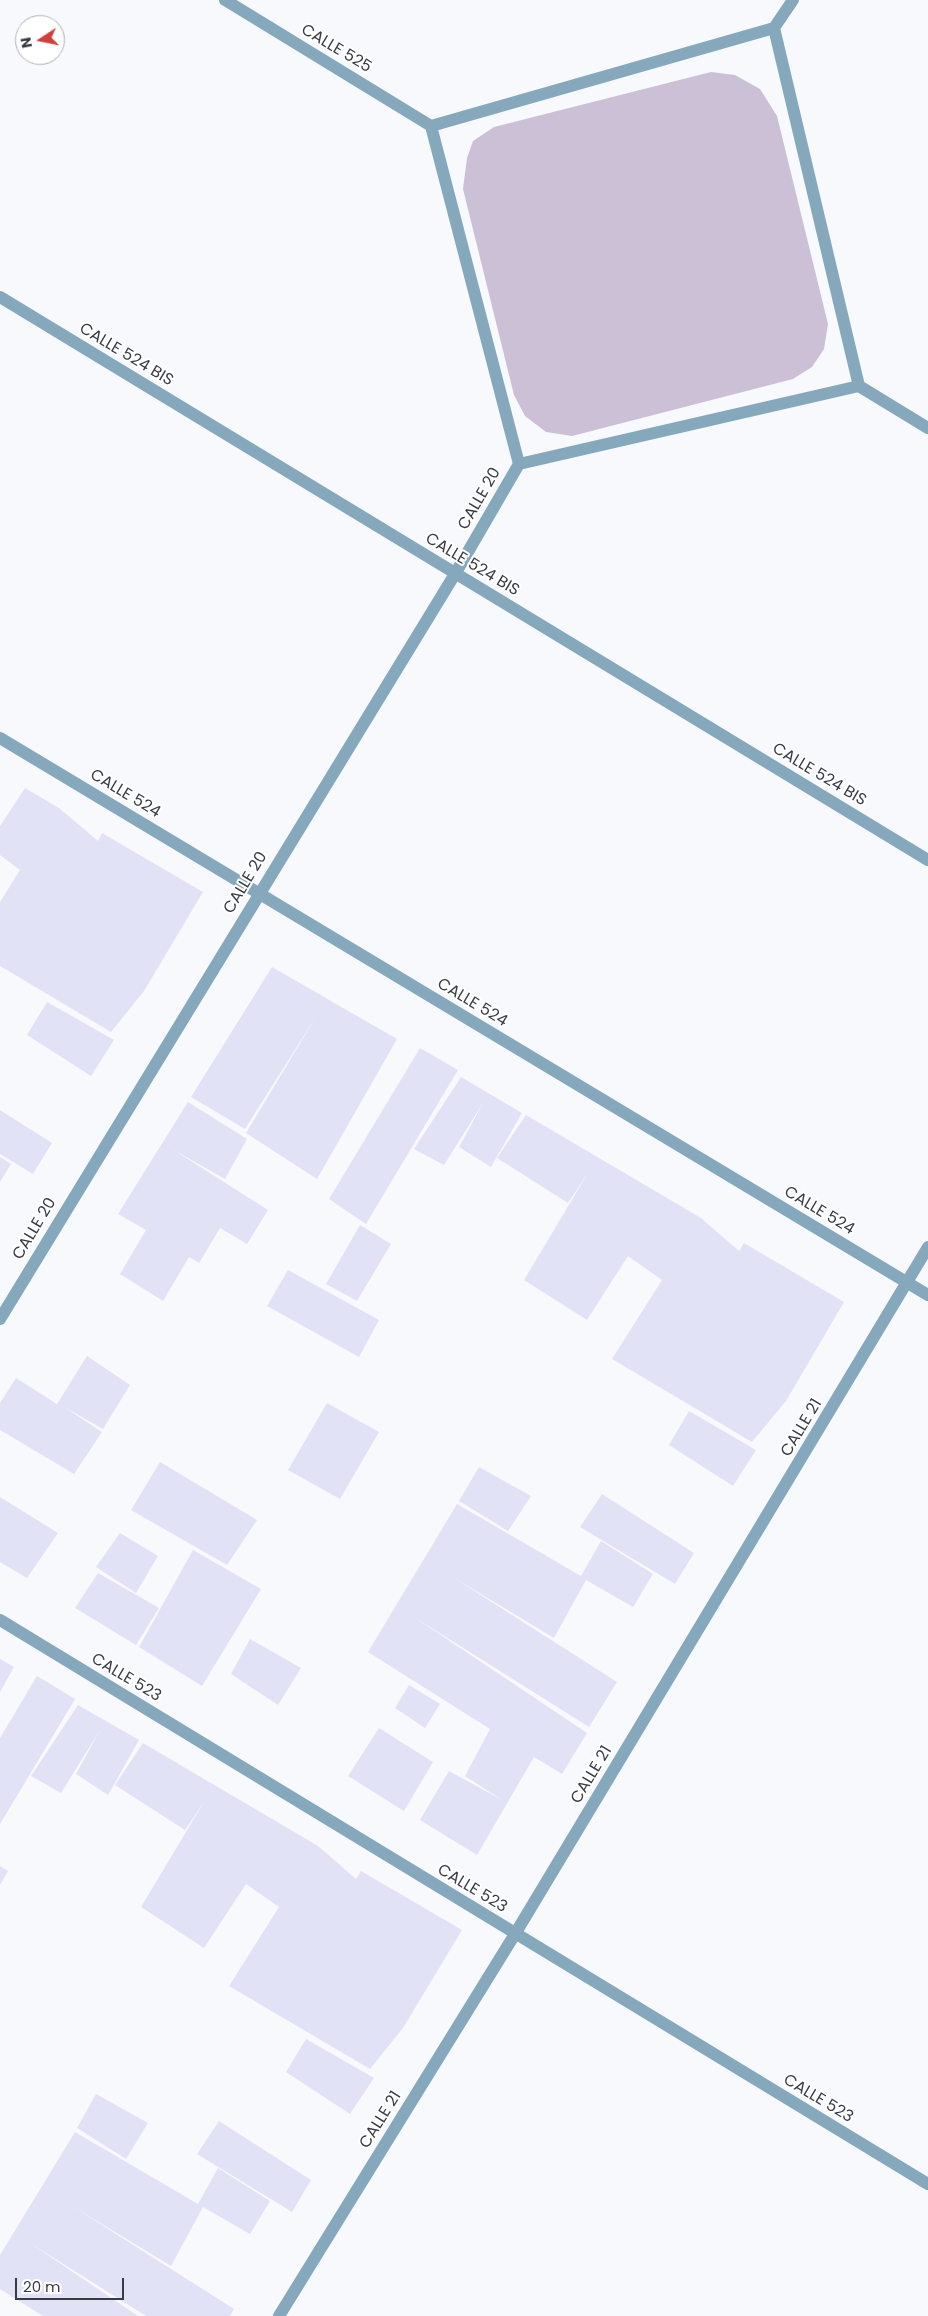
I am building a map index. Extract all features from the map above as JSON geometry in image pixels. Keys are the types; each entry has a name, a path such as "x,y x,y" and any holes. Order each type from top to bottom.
{"street":[{"name":"CALLE 525","path":"225,0 431,126"},
{"path":"793,0 774,28 431,126 519,464 858,386 928,428"},
{"path":"774,28 858,386"},
{"name":"CALLE 524 BIS","path":"0,297 928,860"},
{"name":"CALLE 20","path":"0,1319 455,574 519,464"},
{"name":"CALLE 524","path":"0,738 928,1295"},
{"name":"CALLE 21","path":"279,2316 515,1934 928,1247"},
{"name":"CALLE 523","path":"0,1620 928,2184"}],"shaded area":[{"path":"711,72 735,75 760,89 777,116 828,324 824,349 812,367 793,379 572,436 546,432 525,416 514,395 463,189 467,158 473,141 494,127"}],"building":[{"path":"25,788 59,808 98,841 102,833 203,892 144,991 111,1032 0,966 0,902 20,870 0,855 0,826"},
{"path":"272,967 397,1039 317,1179 246,1133 317,1015 245,1129 191,1097"},
{"path":"47,1002 114,1040 91,1076 27,1035"},
{"path":"420,1048 458,1070 366,1224 329,1199"},
{"path":"461,1077 522,1113 491,1167 459,1147 483,1103 444,1165 414,1149"},
{"path":"188,1102 247,1139 225,1179 172,1149 268,1210 247,1244 220,1228 199,1263 189,1257 163,1301 120,1274 146,1230 118,1214"},
{"path":"0,1110 52,1143 33,1174 0,1154"},
{"path":"526,1115 701,1218 739,1251 744,1243 844,1302 786,1401 752,1442 612,1359 662,1280 628,1256 587,1320 524,1280 588,1173 568,1203 497,1158"},
{"path":"0,1157 11,1164 0,1182"},
{"path":"360,1225 391,1244 357,1301 326,1284"},
{"path":"288,1270 379,1320 359,1357 267,1306"},
{"path":"87,1356 130,1385 103,1429 64,1407 102,1432 74,1474 0,1430 0,1403 16,1378 57,1404"},
{"path":"327,1403 379,1432 340,1499 288,1470"},
{"path":"689,1411 756,1450 733,1486 669,1445"},
{"path":"160,1462 257,1520 227,1565 131,1510"},
{"path":"479,1467 531,1496 508,1531 459,1501"},
{"path":"602,1494 694,1553 675,1584 580,1527"},
{"path":"0,1497 58,1533 27,1578 0,1562"},
{"path":"457,1504 581,1576 601,1541 653,1574 633,1607 586,1580 554,1638 451,1576 617,1682 589,1727 414,1617 587,1733 562,1774 534,1757 477,1855 420,1820 449,1771 502,1800 465,1776 490,1729 368,1652"},
{"path":"120,1533 158,1556 136,1593 96,1567"},
{"path":"193,1550 261,1589 202,1686 139,1647"},
{"path":"98,1573 159,1608 136,1645 75,1608"},
{"path":"250,1639 301,1668 278,1705 231,1674"},
{"path":"0,1659 14,1667 0,1692"},
{"path":"37,1676 75,1699 0,1824 0,1738"},
{"path":"409,1685 440,1704 425,1728 395,1708"},
{"path":"78,1705 139,1740 108,1795 76,1774 100,1730 61,1793 31,1776"},
{"path":"379,1728 433,1762 404,1811 348,1776"},
{"path":"143,1743 318,1846 356,1879 361,1871 462,1930 403,2028 370,2069 229,1986 279,1907 246,1884 204,1948 141,1907 204,1802 185,1830 115,1785"},
{"path":"0,1866 8,1871 0,1885"},
{"path":"306,2039 374,2078 350,2114 286,2072"},
{"path":"96,2094 148,2123 126,2159 77,2128"},
{"path":"219,2121 311,2180 292,2212 197,2154"},
{"path":"75,2132 198,2204 218,2168 270,2201 250,2234 203,2207 171,2266 72,2206 234,2309 230,2316 146,2316 30,2243 138,2316 43,2316 0,2289 0,2255"}]}
